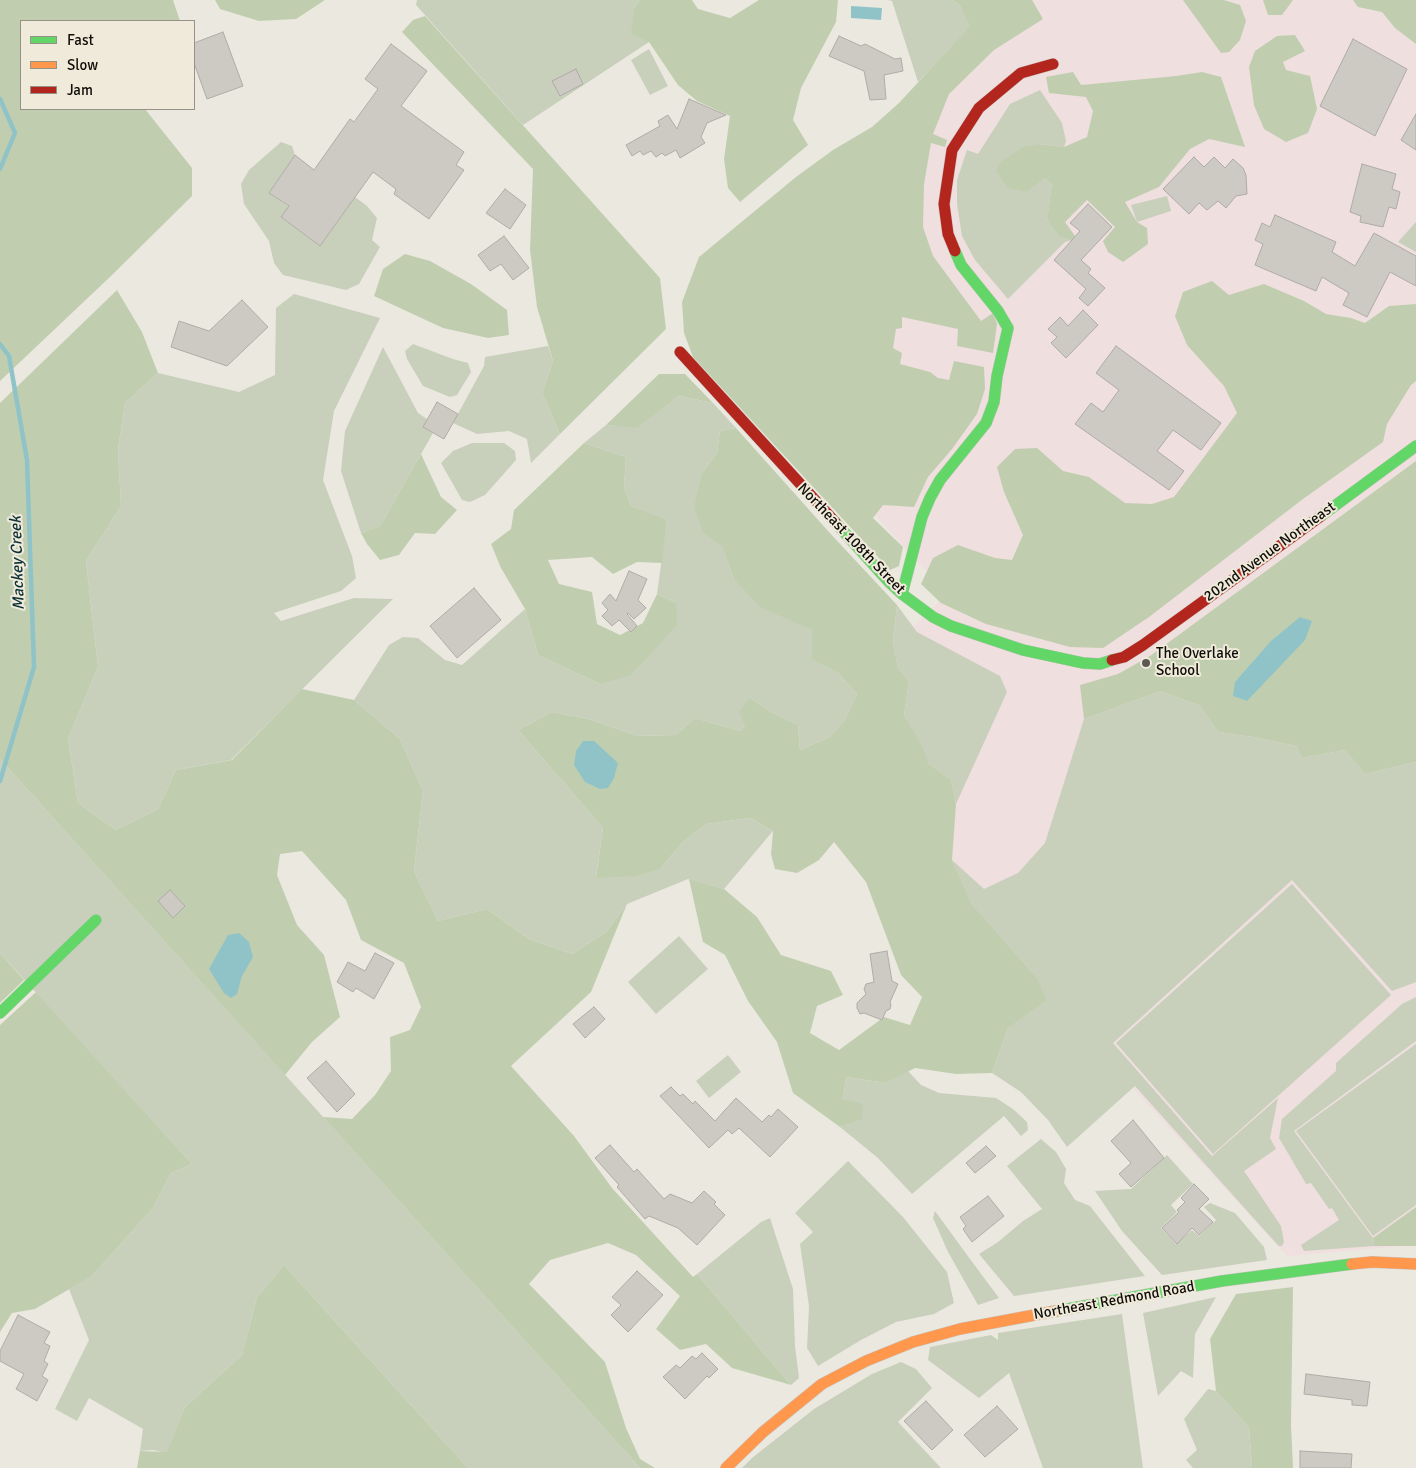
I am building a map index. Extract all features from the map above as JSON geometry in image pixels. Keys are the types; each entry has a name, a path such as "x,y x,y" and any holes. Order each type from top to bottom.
{"street":[{"path":"902,594 922,518 940,480 986,423 994,402 997,376 1008,328 998,311 961,265 948,234 944,204 952,150 979,108 1021,73 1053,64"},
{"name":"Northeast 108th Street","path":"680,352 882,576 933,617 951,626 1023,650 1062,660 1100,664 1124,657"},
{"name":"202nd Avenue Northeast","path":"1124,657 1144,645 1416,446"},
{"path":"0,1013 96,920"},
{"name":"Northeast Redmond Road","path":"726,1468 763,1432 822,1384 866,1361 897,1348 960,1329 1222,1281 1306,1269 1372,1262 1416,1264"}],"shaded area":[{"name":"The Overlake School","path":"1004,0 1416,0 1416,1245 1287,1256 805,732 947,594 746,373"}],"green space":[{"path":"0,0 173,0 180,20 20,20 20,110 146,110 192,168 192,196 0,381"},
{"path":"215,0 325,0 296,19 259,21 220,9"},
{"path":"417,0 640,0 634,8 649,42 523,125 416,5"},
{"path":"640,0 692,0 698,9 730,18 759,0 838,0 836,22 801,88 793,120 808,145 740,202 728,188 724,159 730,116 697,101 678,85 649,42 631,34 634,8"},
{"path":"888,0 953,0 960,6 971,26 918,82 892,1"},
{"path":"953,0 1032,0 1043,19 994,50 949,94 933,134 947,140 945,147 931,143 924,184 923,227 933,256 981,321 993,313 997,324 993,353 957,346 958,329 902,317 902,328 896,329 893,348 902,353 900,364 930,372 938,378 949,380 954,361 984,367 985,389 977,414 952,449 928,477 914,507 883,505 873,518 903,547 899,566 890,570 693,357 684,333 682,302 699,257 796,177 833,150 872,127 899,103 970,26 960,6"},
{"path":"1183,0 1224,0 1240,5 1246,21 1240,40 1229,52 1221,53"},
{"path":"1263,0 1293,0 1282,15 1268,15"},
{"path":"1353,0 1416,0 1416,44 1395,28 1382,12 1358,7"},
{"path":"425,16 660,278 666,329 560,434 542,393 553,361 537,307 530,250 533,169 402,32 413,20"},
{"path":"1295,35 1305,51 1283,62 1286,70 1310,76 1317,109 1308,133 1286,142 1264,129 1254,105 1249,67 1255,51 1277,36"},
{"path":"649,49 668,86 650,95 631,60"},
{"path":"1073,72 1081,85 1202,72 1221,77 1245,147 1209,139 1190,149 1159,187 1125,202 1137,222 1147,228 1148,244 1123,262 1108,252 1103,241 1115,227 1087,200 1065,222 1075,236 1072,240 1059,236 1047,219 1052,184 1044,178 1027,192 1008,188 996,171 1001,162 1023,147 1039,144 1064,147 1087,137 1093,111 1086,97 1049,93 1046,77"},
{"path":"1040,90 1062,123 1066,141 1064,147 1039,144 1044,178 1052,184 1047,220 1072,240 1065,242 1008,299 975,260 962,236 957,204 957,180 967,150 978,154 1010,104"},
{"path":"281,142 292,146 295,155 269,193 289,207 282,218 320,246 355,197 367,206 377,218 372,240 380,247 359,284 346,290 283,275 274,263 269,241 244,204 241,184 249,170"},
{"path":"1167,196 1171,211 1137,222 1131,205"},
{"path":"1416,222 1416,252 1398,242"},
{"path":"405,254 430,261 471,284 507,310 509,335 488,338 443,328 374,296 383,269"},
{"path":"1212,281 1229,295 1264,284 1304,301 1326,314 1351,318 1365,323 1389,306 1416,304 1416,381 1411,385 1387,424 1383,442 1303,499 1149,617 1103,648 1070,647 986,624 941,603 921,584 933,558 958,545 995,558 1012,560 1023,535 1004,492 997,467 1015,449 1037,448 1063,471 1089,477 1125,503 1152,504 1174,497 1237,413 1224,386 1187,345 1175,316 1183,292"},
{"path":"117,290 142,332 158,373 125,403 118,449 121,506 86,561 98,667 68,739 78,803 116,830 158,809 176,770 232,760 302,689 354,700 400,739 423,791 414,871 438,921 487,909 529,939 572,954 606,932 627,904 591,992 511,1066 574,1136 612,1188 693,1277 697,1274 791,1385 732,1368 706,1344 680,1350 656,1329 680,1296 636,1255 608,1243 550,1260 529,1284 605,1362 626,1428 640,1459 655,1468 640,1468 323,1117 352,1119 375,1095 391,1071 390,1037 410,1030 421,1007 404,963 361,940 346,900 302,851 280,854 277,875 297,925 324,955 340,1017 312,1042 285,1075 0,759 0,403"},
{"path":"294,294 380,318 334,411 323,480 352,556 356,578 341,591 274,613 281,621 354,598 393,599 231,760 176,770 158,809 116,830 78,803 68,739 98,667 86,561 121,506 118,449 125,403 158,373 239,392 275,375 276,308"},
{"path":"413,344 468,363 471,372 457,395 450,397 423,386 407,359 405,351"},
{"path":"548,346 553,361 542,393 560,434 531,463 527,439 509,431 477,434 453,423 484,366 485,357"},
{"path":"383,347 418,413 427,419 423,427 433,433 380,526 361,533 341,471 345,431"},
{"path":"659,374 685,374 713,403 679,396 637,428 606,425"},
{"path":"679,396 713,403 736,428 720,431 717,453 702,473 703,533 722,545 734,579 788,618 812,630 813,659 838,673 857,694 845,720 830,737 800,750 798,725 771,712 750,698 745,726 740,731 695,718 676,735 638,736 589,719 552,712 518,730 603,828 596,877 660,869 682,843 706,824 750,818 773,831 724,889 688,879 627,904 606,932 572,954 529,939 487,909 438,921 414,871 423,791 400,739 354,700 389,645 403,637 418,638 445,660 462,665 525,609 538,655 600,684 676,603 657,594 667,521 631,506 624,487 626,457 584,443 606,425 637,427"},
{"path":"736,428 897,605 893,641 898,668 909,682 904,715 921,744 929,764 951,780 956,804 952,860 972,904 1037,978 1046,1000 1008,1028 992,1073 956,1074 915,1068 886,1083 846,1077 843,1100 863,1104 862,1119 840,1127 793,1093 777,1042 748,1001 725,955 703,942 689,879 724,889 757,917 781,955 831,971 843,995 817,1006 810,1033 839,1050 884,1017 910,1025 922,997 901,975 866,882 834,842 819,860 797,873 775,869 771,854 773,831 750,818 706,824 682,843 660,869 636,876 596,878 603,828 518,730 552,712 589,719 638,736 676,735 695,718 740,731 745,726 739,711 750,698 771,712 798,725 800,750 830,737 845,720 857,694 838,673 812,659 812,630 760,607 734,579 722,546 703,533 694,507 702,473 717,453 720,431"},
{"path":"472,443 504,443 515,451 516,460 485,495 470,502 462,500 441,463 453,451"},
{"path":"584,443 626,457 624,487 631,506 667,520 662,563 637,562 613,574 592,557 548,560 559,584 592,592 597,624 620,635 643,623 657,594 676,603 677,625 631,675 600,684 538,655 525,609 501,568 491,544 511,529 514,510"},
{"path":"421,454 441,497 457,510 435,534 415,533 399,555 380,560 361,533 380,526"},
{"path":"1416,461 1416,762 1365,774 1345,750 1302,758 1296,746 1218,732 1200,706 1161,691 1084,719 1080,685 1118,674 1150,656"},
{"path":"897,605 917,632 1000,676 1007,692 956,804 951,780 929,764 904,715 909,682 898,668 893,641"},
{"path":"1161,691 1200,706 1218,732 1296,746 1302,758 1345,750 1365,774 1416,762 1416,982 1392,991 1292,880 1113,1043 1212,1156 1278,1098 1270,1138 1276,1149 1244,1171 1281,1226 1284,1242 1282,1246 1275,1242 1135,1086 1067,1147 1048,1120 1021,1092 992,1073 1008,1028 1037,978 972,904 952,860 984,889 1018,873 1045,843 1084,719"},
{"path":"0,759 640,1468 468,1468 284,1265 257,1297 242,1355 185,1407 167,1453 153,1450 140,1451 143,1429 89,1398 77,1421 55,1409 89,1340 69,1289 92,1276 153,1208 171,1173 192,1164 0,953"},
{"path":"1292,884 1391,995 1213,1154 1116,1043"},
{"path":"679,936 708,969 656,1014 628,982"},
{"path":"0,953 24,980 0,1003"},
{"path":"36,992 192,1164 171,1173 153,1208 92,1276 35,1309 12,1313 0,1332 0,1025"},
{"path":"1416,997 1416,1041 1294,1131 1373,1238 1374,1246 1304,1251 1301,1245 1339,1220 1332,1208 1329,1209 1311,1183 1306,1184 1279,1138 1282,1119 1336,1071 1336,1063 1402,1004"},
{"path":"1416,1044 1416,1205 1373,1236 1296,1131"},
{"path":"728,1055 741,1072 709,1098 696,1081"},
{"path":"908,1071 921,1085 939,1093 996,1098 1013,1109 1027,1122 1028,1130 1021,1136 1004,1116 912,1194 878,1158 840,1127 862,1118 843,1100 846,1077 886,1083"},
{"path":"1041,1139 1056,1152 1066,1169 1064,1183 1075,1200 1090,1206 1145,1276 1014,1296 979,1254 1042,1209 1007,1166"},
{"path":"1167,1155 1193,1184 1171,1205 1177,1212 1161,1228 1176,1244 1192,1230 1199,1236 1216,1220 1204,1207 1210,1203 1235,1213 1264,1247 1267,1260 1162,1275 1122,1231 1095,1191 1131,1189"},
{"path":"848,1161 903,1217 947,1272 954,1303 934,1314 896,1322 861,1340 818,1366 807,1348 809,1306 800,1244 813,1232 795,1213"},
{"path":"1416,1207 1416,1246 1374,1246 1373,1238"},
{"path":"935,1211 999,1298 978,1305 948,1252 933,1218"},
{"path":"770,1218 793,1289 795,1346 799,1378 791,1385 697,1274 761,1222"},
{"path":"284,1265 468,1468 137,1468 140,1451 167,1452 185,1407 242,1355 257,1297"},
{"path":"1293,1287 1291,1425 1293,1468 1252,1468 1249,1427 1216,1391 1210,1339 1236,1294"},
{"path":"1216,1297 1195,1334 1193,1378 1181,1371 1158,1396 1143,1313"},
{"path":"1122,1314 1143,1468 1043,1468 1009,1373 979,1398 928,1360 930,1347 991,1335 998,1340 998,1333"},
{"path":"901,1362 916,1369 932,1388 898,1422 941,1468 742,1468 814,1409 872,1374"},
{"path":"1208,1389 1216,1391 1249,1427 1252,1468 1193,1468 1186,1460 1197,1450 1184,1419"}],"water":[{"path":"851,6 882,8 881,20 851,18"},
{"path":"1300,617 1312,621 1305,640 1247,701 1233,696 1235,682 1271,641"},
{"path":"583,741 594,741 618,763 614,778 608,788 600,789 585,782 574,765 576,751"},
{"path":"239,933 249,942 253,957 242,976 237,994 231,998 224,993 209,969 228,935"}],"building":[{"path":"223,32 243,86 207,99 195,66 195,43"},
{"path":"839,36 861,46 865,44 895,59 901,58 903,71 884,75 886,99 870,100 864,71 829,56"},
{"path":"1353,39 1407,69 1375,136 1320,106"},
{"path":"391,44 427,71 401,106 464,152 456,165 464,170 429,219 394,194 396,189 373,172 320,246 281,217 289,206 269,193 295,155 314,170 350,119 354,122 378,89 365,79"},
{"path":"576,69 583,84 560,96 552,81"},
{"path":"689,99 726,115 707,123 701,137 705,143 680,158 676,150 665,156 662,153 656,157 651,151 643,155 640,151 632,156 626,145 660,126 658,121 668,115 677,129"},
{"path":"1416,114 1416,150 1401,140"},
{"path":"1194,157 1204,167 1214,157 1225,168 1233,159 1243,168 1246,175 1247,194 1236,196 1226,208 1218,201 1207,210 1199,203 1189,214 1163,189"},
{"path":"1362,164 1396,174 1392,189 1400,192 1396,209 1389,207 1383,227 1360,222 1361,216 1350,212"},
{"path":"505,189 526,205 510,229 486,213"},
{"path":"1088,204 1112,227 1081,260 1091,269 1088,273 1105,288 1088,306 1079,298 1086,289 1054,260 1080,231 1070,223"},
{"path":"1275,215 1336,242 1332,252 1355,266 1374,233 1416,256 1416,286 1390,272 1367,317 1343,305 1349,293 1322,277 1316,291 1255,265 1263,244 1255,240 1262,223 1270,227"},
{"path":"504,236 529,268 513,280 501,264 490,271 478,255"},
{"path":"242,300 268,327 227,366 171,347 179,321 209,331"},
{"path":"1083,310 1098,325 1066,358 1051,343 1057,337 1048,329 1060,317 1068,326"},
{"path":"1116,346 1221,423 1201,450 1173,430 1157,451 1184,471 1169,490 1075,424 1091,403 1103,412 1119,390 1096,373"},
{"path":"437,402 458,414 444,439 423,427"},
{"path":"629,571 647,579 638,600 646,608 634,619 627,614 637,626 631,632 619,620 612,626 602,616 608,610 602,603 610,594 616,601"},
{"path":"474,588 501,620 457,658 430,626"},
{"path":"170,890 185,906 173,918 158,901"},
{"path":"887,951 892,981 898,984 890,1002 890,1009 886,1011 882,1020 864,1013 860,1014 857,1003 866,994 864,989 866,984 874,982 870,954"},
{"path":"375,953 394,963 374,999 356,988 353,992 337,982 348,962 365,971"},
{"path":"594,1007 605,1019 585,1038 573,1024"},
{"path":"326,1061 355,1094 337,1112 307,1078"},
{"path":"671,1087 680,1096 683,1094 693,1104 695,1101 715,1121 736,1098 762,1122 769,1115 771,1117 778,1109 798,1127 770,1157 739,1128 732,1134 728,1130 709,1148 660,1096"},
{"path":"1133,1120 1164,1158 1131,1187 1119,1174 1131,1163 1111,1141"},
{"path":"610,1145 634,1172 637,1169 664,1199 670,1194 692,1203 704,1191 716,1202 714,1204 725,1215 697,1245 678,1228 649,1216 645,1219 595,1158"},
{"path":"986,1146 996,1156 975,1173 966,1163"},
{"path":"1194,1184 1209,1199 1199,1209 1213,1222 1199,1235 1192,1228 1177,1244 1162,1228 1179,1212 1177,1210 1185,1202 1181,1198"},
{"path":"988,1196 1004,1216 972,1242 963,1229 966,1226 960,1217"},
{"path":"637,1271 663,1295 628,1332 611,1315 621,1305 612,1297"},
{"path":"18,1315 50,1332 44,1343 50,1346 44,1361 48,1364 42,1376 48,1380 37,1401 16,1389 24,1374 0,1361 0,1351"},
{"path":"702,1353 718,1369 709,1378 707,1376 685,1399 663,1377 676,1365 680,1368 692,1356 696,1359"},
{"path":"1306,1374 1370,1382 1367,1406 1352,1405 1352,1400 1304,1394"},
{"path":"926,1401 953,1430 932,1450 904,1421"},
{"path":"997,1406 1018,1429 985,1457 964,1435"},
{"path":"1300,1451 1352,1454 1351,1468 1300,1468"}],"waterway":[{"name":"Mackey Creek","path":"0,99 15,133 0,169"},
{"name":"Mackey Creek","path":"0,344 9,356 27,460 34,667 0,781"}],"traffic: fast":[{"path":"902,594 922,517 930,498 940,480 986,423 994,402 997,376 1008,328 998,311 961,265 955,251"},
{"path":"1321,516 1416,446"},
{"path":"835,522 902,594 933,617 951,626 1023,650 1083,663 1100,664 1112,660"},
{"path":"0,1013 96,920"},
{"path":"1056,1311 1222,1281 1352,1264"}],"traffic: slow":[{"path":"1352,1264 1372,1262 1416,1264"},
{"path":"726,1468 763,1432 822,1384 866,1361 913,1342 960,1329 1056,1311"}],"traffic: jam":[{"path":"955,251 948,234 944,204 952,150 979,108 1021,73 1053,64"},
{"path":"680,352 835,522"},
{"path":"1112,660 1124,657 1143,645 1321,516"}],"place":[{"name":"The Overlake School","path":"1146,663"}]}
